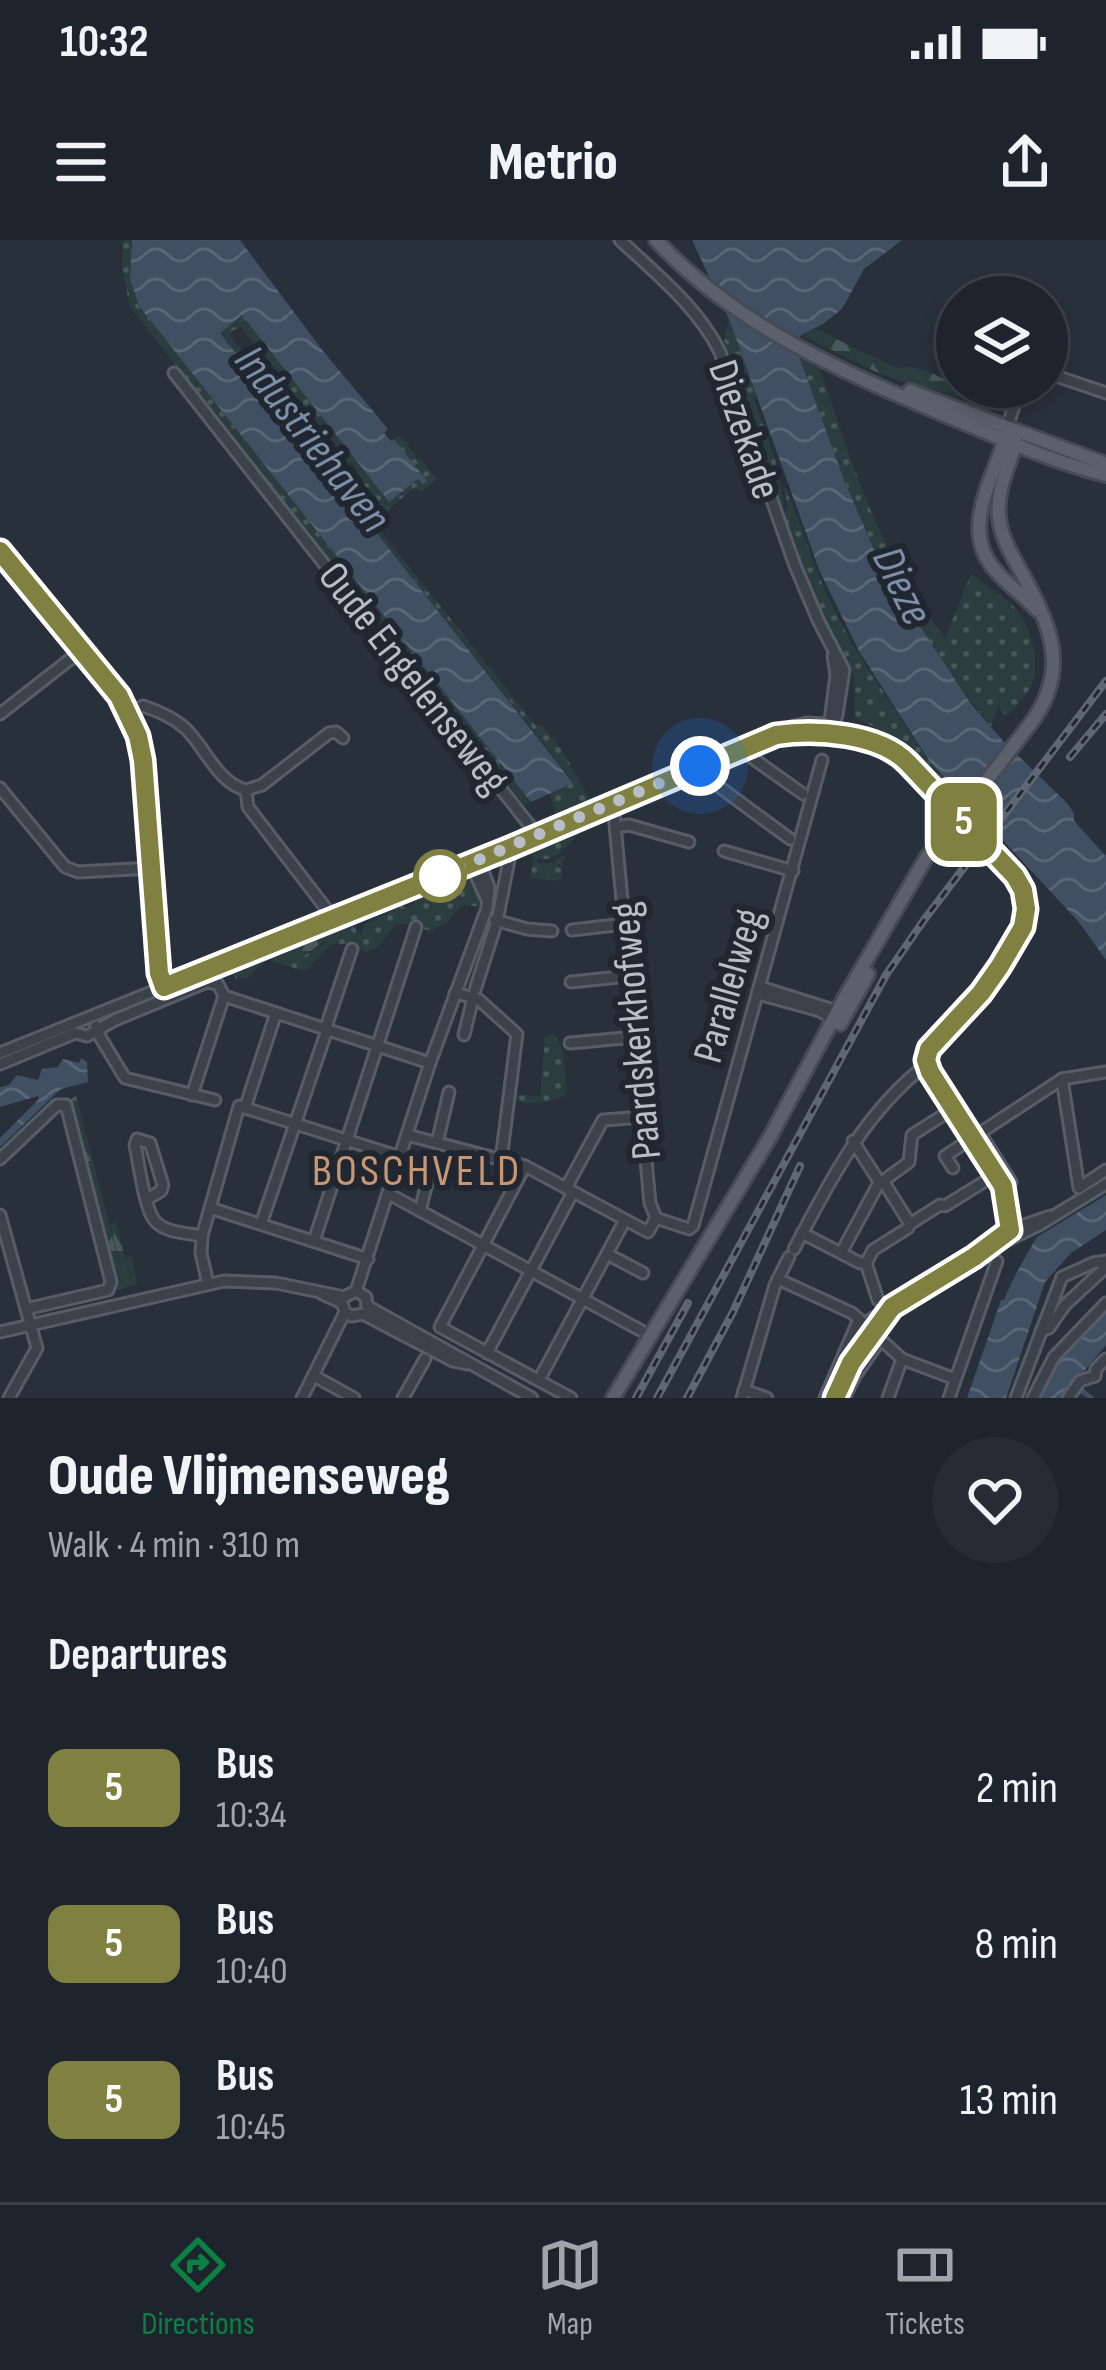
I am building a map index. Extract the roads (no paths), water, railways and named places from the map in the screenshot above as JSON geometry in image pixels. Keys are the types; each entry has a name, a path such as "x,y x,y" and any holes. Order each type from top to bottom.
{"main road":[{"path":"656,240 717,297 762,328 1009,438 1106,475"},
{"path":"666,240 710,282 808,350"},
{"path":"1009,438 1106,464"},
{"path":"1009,438 981,507 979,540 994,570 1030,602 1047,626"},
{"path":"616,1398 775,1140 839,1017 944,836 1046,699 1054,652 1047,626 1000,526 1009,438"}],"street":[{"name":"Diezekade","path":"620,240 680,297 715,342 794,563 842,664 844,676 831,729"},
{"name":"Oude Engelenseweg","path":"175,373 537,833 776,735 831,729 901,755 1010,870 1021,886 1026,909 1023,927 1000,966 933,1044 927,1064"},
{"path":"1068,380 1106,393"},
{"path":"1009,438 1015,408"},
{"path":"0,551 129,712 143,760 159,973 164,987"},
{"path":"0,714 82,650"},
{"path":"129,712 143,706 176,721 230,784 247,790 262,785 328,733 343,738"},
{"path":"746,748 751,757 802,794"},
{"name":"Parallelweg","path":"693,1226 822,760"},
{"path":"700,766 706,777 790,839"},
{"path":"0,788 65,868 78,872 151,868"},
{"path":"247,790 248,807 332,917"},
{"name":"Paardskerkhofweg","path":"613,802 650,1203 656,1218 689,1229 693,1226"},
{"path":"616,826 629,825 689,842"},
{"path":"0,1053 537,833"},
{"path":"724,851 793,871"},
{"path":"464,1035 497,921 510,855"},
{"path":"302,1398 354,1304 430,1064 484,916 488,887 474,859"},
{"path":"484,916 552,932"},
{"path":"572,930 625,924"},
{"path":"314,1241 416,927"},
{"path":"261,1224 352,949"},
{"path":"571,982 629,976"},
{"path":"0,1064 75,1033 87,1036 207,982 218,984 224,997 192,1095"},
{"path":"759,990 839,1017"},
{"path":"455,993 474,994 517,1034 501,1160"},
{"path":"224,997 430,1064"},
{"path":"208,1284 202,1236 276,1013"},
{"path":"91,1016 125,1078 215,1100"},
{"path":"570,1043 635,1037"},
{"path":"767,1398 743,1394 778,1279 853,1141 927,1064 1003,1186 1013,1228"},
{"path":"953,1168 945,1156 1062,1079 1106,1072"},
{"path":"1062,1079 1079,1188 1106,1170"},
{"path":"437,1144 449,1092"},
{"path":"0,1159 57,1105 66,1106 111,1282 107,1290 26,1310"},
{"path":"242,1107 400,1157"},
{"path":"841,1253 881,1181 909,1162 912,1135 953,1109"},
{"path":"488,1353 603,1120 643,1117"},
{"path":"407,1136 525,1166 648,1232 656,1218"},
{"path":"147,1198 163,1186 150,1142 137,1139 135,1145 147,1198 151,1214 161,1226 202,1236"},
{"path":"853,1141 910,1224"},
{"path":"525,1166 440,1327 572,1398"},
{"path":"420,1211 428,1179"},
{"path":"878,1300 866,1263 873,1250 982,1183"},
{"path":"974,1257 1013,1228 1051,1216 1106,1184"},
{"path":"389,1194 640,1330"},
{"path":"210,1208 367,1261"},
{"path":"0,1215 37,1348 9,1398"},
{"path":"538,1380 625,1220"},
{"path":"825,1398 866,1326 1013,1228"},
{"path":"802,1233 866,1263"},
{"path":"608,1254 643,1273"},
{"path":"949,1398 998,1262"},
{"path":"1016,1398 1062,1276 1106,1264"},
{"path":"1041,1331 1106,1264"},
{"path":"778,1279 853,1313 902,1359 955,1379"},
{"path":"0,1335 208,1284 260,1281 354,1304 457,1354 532,1398"},
{"path":"1033,1398 1049,1363 1106,1303"},
{"path":"835,1398 866,1326"},
{"path":"844,1398 876,1346"},
{"path":"404,1398 424,1359"},
{"path":"888,1398 902,1359"},
{"path":"1095,1376 1106,1359"},
{"path":"314,1376 354,1398"},
{"path":"1070,1395 1079,1381 1095,1376"},
{"path":"1095,1376 1106,1388"}],"water":[{"path":"132,240 240,240 388,429 384,433 427,481 423,484 418,479 389,502 242,315 220,333 573,783 531,802 139,306 130,279"},
{"path":"692,240 902,240 864,269 842,309 801,335 797,342 800,359 844,480 896,590 971,704 1067,803 1074,821 1106,856 1106,960 1078,921 930,762 859,651 820,572 729,319"},
{"path":"81,1058 87,1062 88,1082 61,1089 0,1147 0,1138 39,1099 0,1107 0,1087 17,1075 38,1080 42,1069 58,1067 63,1059 79,1063"},
{"path":"1106,1195 1106,1230 1071,1253 1045,1282 1006,1398 967,1398 1001,1300 1037,1237"},
{"path":"1106,1310 1106,1345 1075,1382 1095,1398 1071,1388 1062,1398 1037,1398 1055,1362"}],"railway":[{"path":"657,1398 886,975 1106,681"},
{"path":"1070,757 1106,714"},
{"path":"687,1398 733,1312 800,1166"},
{"path":"636,1398 688,1303"}],"district":[{"name":"BOSCHVELD","path":"417,1169"}],"water label":[{"name":"Industriehaven","path":"314,438"},
{"name":"Dieze","path":"904,585"}]}
